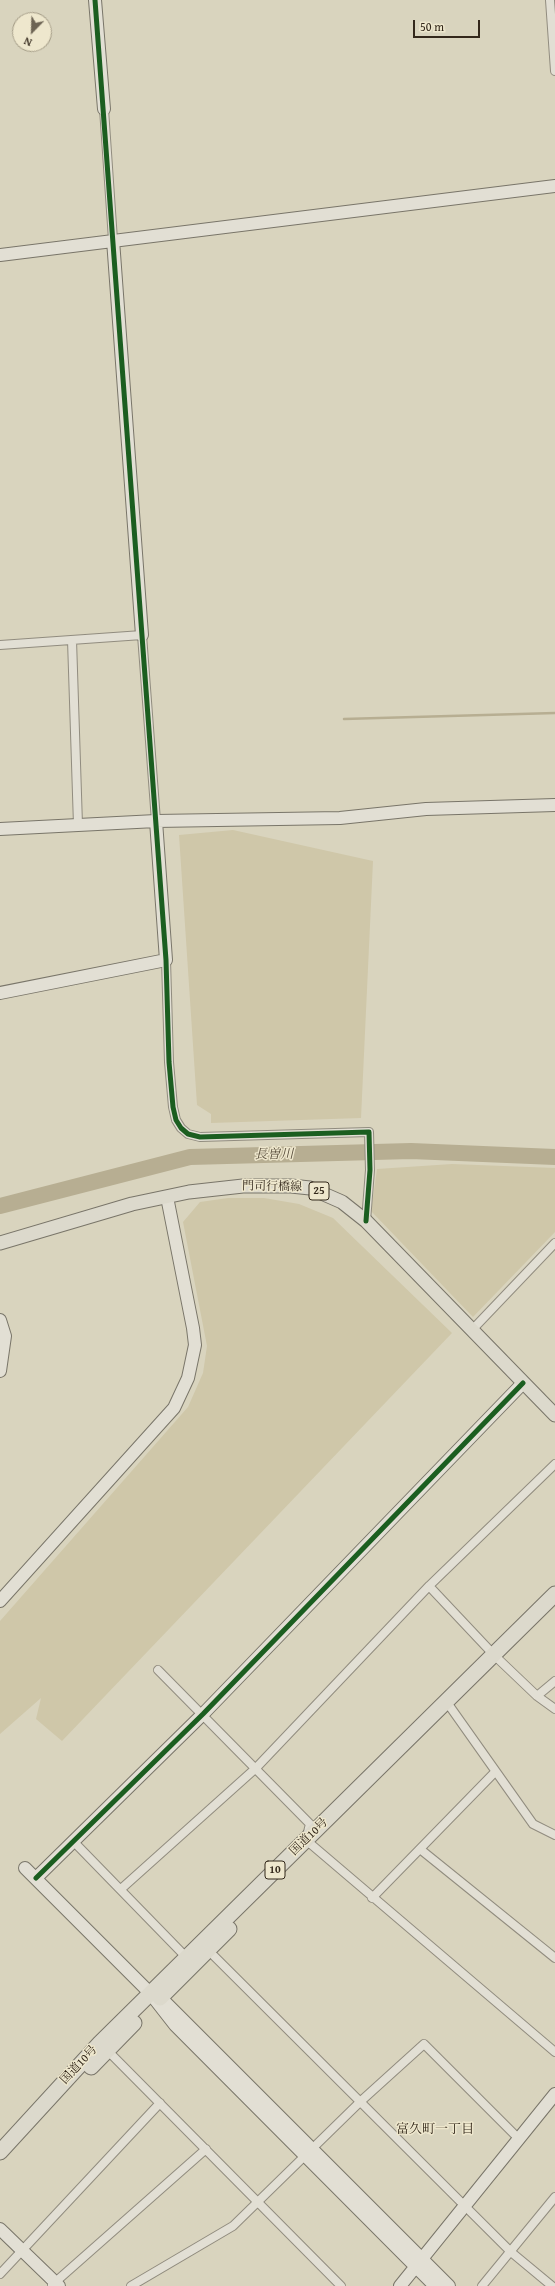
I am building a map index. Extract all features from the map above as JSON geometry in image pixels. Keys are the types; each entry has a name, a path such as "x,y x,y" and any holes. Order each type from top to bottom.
{"highway":[{"name":"国道10号","path":"0,2152 156,1997 204,1946 309,1843 374,1782 497,1657 555,1594"},
{"name":"国道10号","path":"497,1657 555,1608"},
{"name":"国道10号","path":"156,1997 186,1957 204,1946"},
{"name":"国道10号","path":"0,2164 104,2047"}],"main road":[{"name":"門司行橋線","path":"0,1243 132,1204 167,1197 243,1186 304,1187 327,1194 342,1202 366,1221 555,1415"}],"street":[{"path":"95,0 166,960 169,1062 173,1107 176,1120 181,1128 188,1134 200,1137 369,1132 370,1170 366,1221"},
{"path":"550,0 555,71"},
{"path":"0,255 555,186"},
{"path":"0,645 142,635"},
{"path":"72,640 78,825"},
{"path":"0,829 156,821 340,818 426,809 555,805"},
{"path":"0,993 166,960"},
{"path":"0,1601 174,1408 188,1378 195,1345 167,1197"},
{"path":"472,1330 555,1243"},
{"path":"0,1320 5,1336 0,1371"},
{"path":"36,1878 203,1714 523,1383"},
{"path":"121,1890 256,1768 429,1586 555,1464"},
{"path":"429,1586 497,1657 537,1696 555,1709"},
{"path":"158,1670 310,1824 309,1843 555,2052"},
{"path":"537,1696 555,1681"},
{"path":"449,1705 533,1824 555,1835"},
{"path":"372,1898 495,1772"},
{"path":"74,1841 186,1957"},
{"path":"420,1848 555,1958"},
{"path":"25,1868 156,1997 419,2263 449,2286"},
{"path":"204,1946 511,2252 552,2286"},
{"path":"131,2286 226,2231 258,2202 361,2101 424,2044 519,2139"},
{"path":"104,2047 341,2286"},
{"path":"400,2286 555,2094"},
{"path":"0,2274 160,2104"},
{"path":"0,2229 20,2253 54,2285 206,2149"},
{"path":"482,2286 555,2198"},
{"path":"0,2240 20,2253"},
{"path":"419,2263 435,2286"}],"shaded area":[{"path":"233,830 373,861 361,1118 211,1123 211,1114 197,1105 179,835"},
{"path":"452,1164 555,1168 555,1232 473,1317 371,1211 377,1169"},
{"path":"228,1198 264,1198 299,1204 333,1218 452,1333 62,1741 36,1719 41,1698 0,1734 0,1621 188,1407 203,1373 207,1346 183,1222 200,1202"}],"waterway":[{"path":"344,719 555,713"},
{"name":"長曽川","path":"0,1206 190,1157 411,1151 555,1157"}],"cycle path":[{"path":"95,0 166,960 169,1062 173,1107 176,1120 181,1128 188,1134 200,1137 369,1132 370,1170 366,1221"},
{"path":"36,1878 203,1714 523,1383"}],"district":[{"name":"富久町一丁目","path":"435,2130"}]}
